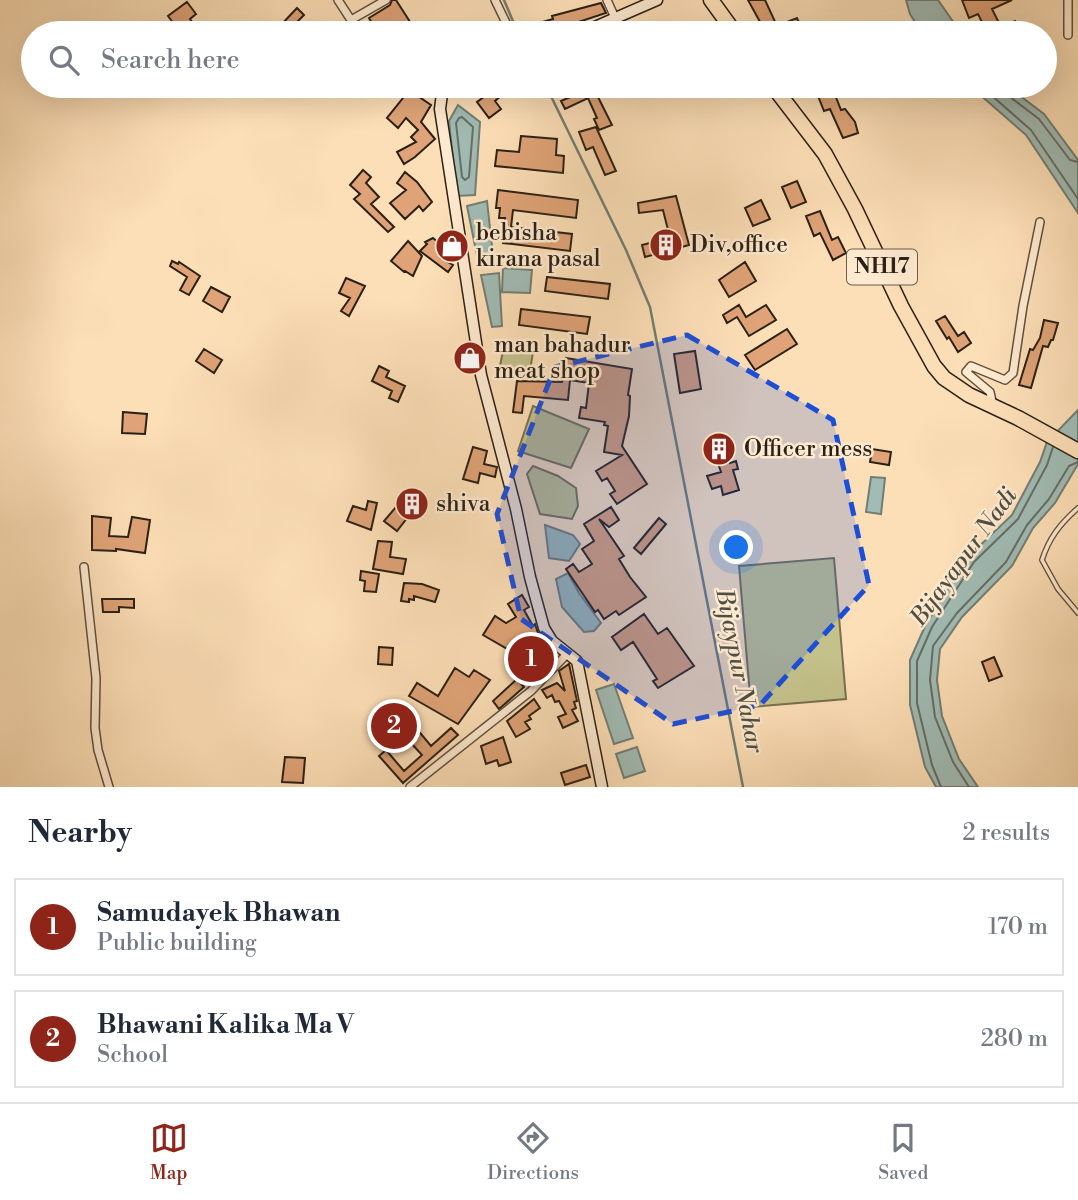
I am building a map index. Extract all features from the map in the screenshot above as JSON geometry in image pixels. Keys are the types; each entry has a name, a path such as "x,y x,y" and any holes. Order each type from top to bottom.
{"highway":[{"path":"712,0 727,21"},
{"name":"NH17","path":"782,98 830,163 901,306 934,366 944,378 1078,450"}],"main road":[{"path":"616,20 657,0"},
{"path":"441,98 440,109 481,375 544,628 552,641 577,661 602,787"}],"street":[{"path":"338,0 351,20 386,0"},
{"path":"495,0 505,21"},
{"path":"607,0 616,20"},
{"path":"1068,0 1068,35"},
{"path":"993,406 990,392 966,372 971,366 1005,380 1013,373 1040,222"},
{"path":"84,567 96,678 95,728 98,750 109,787"},
{"path":"410,787 522,698 567,654"}],"lane":[{"path":"1078,508 1063,521 1049,541 1042,561 1058,589 1078,613"}],"highlighted area":[{"path":"687,335 833,420 869,585 760,705 673,724 521,619 497,514 555,367"}],"shaded area":[{"path":"504,346 533,352 529,377 499,371"},
{"path":"533,406 589,429 571,468 518,451"},
{"path":"533,466 558,476 576,488 578,506 572,519 540,514 527,474"},
{"path":"834,558 846,699 751,707 739,566"}],"water":[{"path":"906,0 938,0 953,21 914,21"},
{"path":"984,98 1023,98 1044,114 1078,160 1078,213 1026,135"},
{"path":"458,105 480,122 475,195 457,196 449,121"},
{"path":"487,201 493,255 477,256 467,206"},
{"path":"503,268 532,270 530,293 502,292"},
{"path":"499,273 502,326 492,327 481,275"},
{"path":"1078,410 1078,464 1055,503 1033,528 1012,566 962,617 940,649 937,680 942,716 959,759 978,787 936,787 925,767 910,705 910,660 926,624 968,557 1012,515 1040,462 1047,442"},
{"path":"871,477 885,478 881,514 866,512"},
{"path":"545,525 573,535 580,544 569,561 549,558"},
{"path":"568,573 601,623 594,631 584,632 562,607 556,579"},
{"path":"614,684 633,738 614,744 596,690"},
{"path":"637,747 645,771 624,778 616,754"}],"building":[{"path":"392,0 396,0 409,21 371,21 369,18 390,5"},
{"path":"748,0 765,0 775,21 760,21"},
{"path":"962,0 1012,0 992,9 998,21 982,21 978,14 969,18"},
{"path":"187,2 196,14 190,19 191,21 172,21 168,16"},
{"path":"601,3 606,13 582,21 546,21 553,19 552,16"},
{"path":"297,8 304,15 298,21 285,21"},
{"path":"403,98 421,98 431,105 421,122 435,139 404,164 397,152 416,142 411,137 418,130 406,118 398,128 387,118"},
{"path":"482,98 499,98 495,101 501,109 489,118 477,102"},
{"path":"568,98 588,98 565,109 561,101"},
{"path":"588,98 598,98 612,125 599,130 594,119 597,118"},
{"path":"819,98 836,98 841,110 845,109 855,122 858,133 843,138 830,109 824,111"},
{"path":"596,127 616,171 605,175 593,147 586,150 579,132"},
{"path":"521,136 557,139 556,155 564,156 563,173 495,166 497,150 519,152"},
{"path":"363,170 371,177 366,183 379,197 371,204 394,227 388,232 354,199 360,194 350,185"},
{"path":"405,172 417,182 432,202 423,211 419,206 405,219 390,203 406,190 397,183"},
{"path":"797,181 806,202 791,208 782,187"},
{"path":"498,190 578,200 576,218 513,210 511,227 572,234 570,251 503,243 505,218 499,218 500,208 496,208"},
{"path":"676,196 689,245 645,257 642,245 670,238 663,210 639,213 638,203"},
{"path":"761,200 770,219 753,226 745,208"},
{"path":"820,211 832,240 838,237 846,253 833,260 820,233 814,236 806,216"},
{"path":"433,238 452,254 441,258 453,265 448,272 420,251 427,244 425,242"},
{"path":"408,241 422,256 413,276 391,261"},
{"path":"172,261 178,264 179,262 200,276 189,295 180,290 187,277 170,266"},
{"path":"745,262 756,281 729,297 719,280"},
{"path":"547,277 610,284 608,299 545,291"},
{"path":"346,278 365,286 349,316 341,311 350,298 339,293"},
{"path":"211,287 230,297 222,312 203,301"},
{"path":"739,305 746,317 766,305 776,320 749,336 737,317 727,323 723,315"},
{"path":"521,309 590,317 587,334 519,325"},
{"path":"945,316 958,336 964,332 971,343 958,352 936,321"},
{"path":"1044,320 1058,323 1053,340 1048,347 1043,346 1031,388 1019,385 1030,349 1033,350 1040,338"},
{"path":"787,329 797,344 755,370 745,355"},
{"path":"204,349 222,360 214,373 196,361"},
{"path":"695,351 701,389 680,393 674,354"},
{"path":"566,358 632,369 628,395 629,416 622,446 647,484 617,504 610,494 615,491 607,478 602,481 596,471 622,455 604,452 608,426 604,425 605,422 579,418 581,407 586,408 589,383 570,380 568,400 524,396 522,413 513,412 517,381 562,382"},
{"path":"379,366 389,371 386,377 405,386 398,402 389,398 392,391 372,381"},
{"path":"123,412 147,414 145,434 122,433"},
{"name":"Officer mess","path":"720,433 730,463 736,461 738,469 733,470 739,490 723,495 721,486 712,489 707,476 721,472 709,437"},
{"path":"473,447 487,451 484,464 497,467 495,477 480,473 478,483 463,479"},
{"path":"872,449 891,452 889,465 870,462"},
{"path":"408,492 425,505 416,517 411,513 397,531 384,521 396,507 406,509 400,503"},
{"path":"368,501 377,503 371,530 347,521 353,506 366,510"},
{"path":"611,507 619,520 609,527 599,519 624,556 619,559 646,597 619,615 616,611 604,619 598,610 595,612 566,569 573,564 579,572 592,564 582,549 594,541 584,524"},
{"path":"92,516 111,518 109,536 128,537 132,517 150,520 145,553 116,549 92,550"},
{"path":"659,518 666,524 641,554 634,548"},
{"path":"378,541 392,542 390,557 406,559 403,574 373,569"},
{"path":"361,571 379,574 376,592 364,591 365,581 360,580"},
{"path":"404,583 422,584 439,590 435,602 414,596 414,600 409,599 409,602 401,601"},
{"path":"522,595 529,607 524,610 533,626 535,624 538,633 516,654 483,635 495,616 506,623 516,617 508,604"},
{"path":"102,599 134,599 134,608 119,607 119,612 103,612"},
{"path":"644,614 658,634 667,628 694,666 658,688 653,681 657,679 633,642 621,650 612,637"},
{"path":"379,647 393,648 392,665 378,664"},
{"path":"994,657 1002,676 989,681 982,662"},
{"path":"569,664 577,701 574,702 576,708 572,710 578,721 563,728 558,717 566,714 559,701 555,702 552,695 547,698 542,690 557,683 565,691 559,671"},
{"path":"455,668 469,677 474,670 490,680 458,724 409,696 417,683 438,696"},
{"path":"517,679 524,687 499,709 493,701"},
{"path":"534,699 540,708 525,722 530,729 516,737 507,721"},
{"path":"400,712 431,746 451,728 458,735 403,783 379,756 386,750 404,771 422,755 399,730 397,732 389,727"},
{"path":"503,737 511,762 499,766 497,760 486,764 481,746"},
{"path":"285,757 305,758 303,783 282,782"},
{"path":"586,765 590,777 565,785 561,773"}],"waterway":[{"name":"Bijaypur Nahar","path":"504,0 513,21"},
{"name":"Bijaypur Nahar","path":"552,98 626,250 650,307 743,787"}],"place":[{"name":"Div,office","path":"666,245"},
{"name":"bebisha kirana pasal","path":"452,246"},
{"name":"man bahadur meat shop","path":"470,358"},
{"name":"Officer mess","path":"719,449"},
{"name":"shiva","path":"412,504"},
{"name":"Samudayek Bhawan","path":"531,659"},
{"name":"Bhawani Kalika Ma V","path":"394,726"}],"water label":[{"name":"Bijayapur Nadi","path":"964,557"}]}
